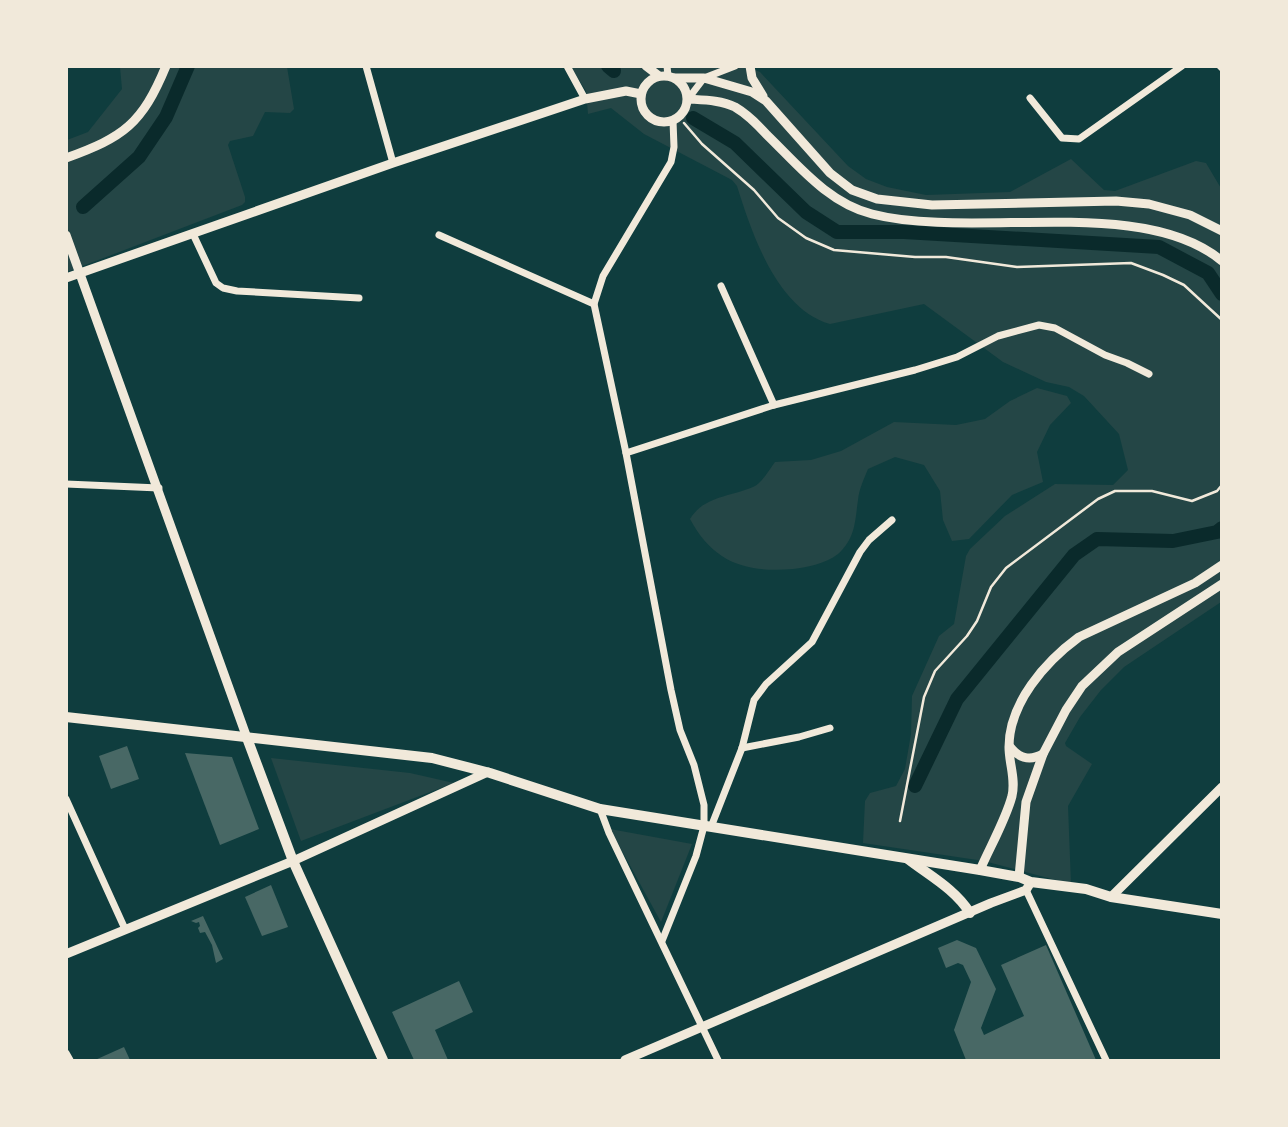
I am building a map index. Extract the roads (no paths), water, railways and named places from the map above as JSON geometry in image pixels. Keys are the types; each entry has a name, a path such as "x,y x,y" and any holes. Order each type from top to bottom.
{"main road":[{"path":"66,717 432,758 488,772 600,809 980,870 1019,877 1029,886 1086,890 1111,897 1222,914"},
{"path":"247,738 293,861 383,1060"},
{"path":"905,858 961,898 970,913"}],"street":[{"path":"66,158 103,145 135,121 150,102 166,66"},
{"path":"366,66 393,163"},
{"path":"567,66 585,99"},
{"path":"646,66 667,74 704,78 739,87 765,101"},
{"path":"667,74 648,82 641,94 642,106 649,117 660,122 675,120 704,78 735,66"},
{"path":"750,66 752,79 765,101 830,173 852,190 877,199 932,205 1116,201 1149,204 1190,215 1222,231"},
{"path":"1030,98 1062,138 1079,139 1182,66"},
{"path":"667,74 684,87 688,99"},
{"path":"66,278 585,99 626,91 641,94"},
{"path":"688,99 734,106 818,184 841,202 870,214 946,223 1124,225 1188,241 1211,252 1222,261"},
{"path":"675,120 671,162 603,276 594,304 626,453 671,690 680,730 702,790 707,827"},
{"path":"193,234 216,283 223,288 359,298"},
{"path":"66,235 247,738"},
{"path":"439,235 594,304"},
{"path":"721,286 774,405"},
{"path":"626,453 774,405 926,366 957,356 998,336 1039,325 1055,328 1105,355 1149,374"},
{"path":"66,484 159,488"},
{"path":"662,941 707,827 743,748 754,700 766,684 812,642 860,552 869,540 892,520"},
{"path":"980,870 1012,797 1014,780 1009,745 1017,711 1031,686 1064,648 1079,637 1195,583 1222,565"},
{"path":"1019,877 1026,802 1043,754 1066,710 1082,687 1118,652 1222,584"},
{"path":"743,748 830,728"},
{"path":"1009,745 1016,754 1025,758 1034,759 1043,754"},
{"path":"66,954 293,861 488,772"},
{"path":"1111,897 1222,787"},
{"path":"66,799 125,929"},
{"path":"600,809 608,833 718,1060"},
{"path":"625,1060 1029,886 1105,1060"},
{"path":"66,1053 70,1060"}],"waterway":[{"path":"83,207 139,157 166,117 188,66"},
{"path":"608,66 614,71"},
{"path":"693,118 735,143 806,212 837,232 904,232 1159,247 1208,273 1222,294"},
{"path":"915,786 957,699 1074,555 1097,539 1173,541 1217,532 1222,528"}]}
